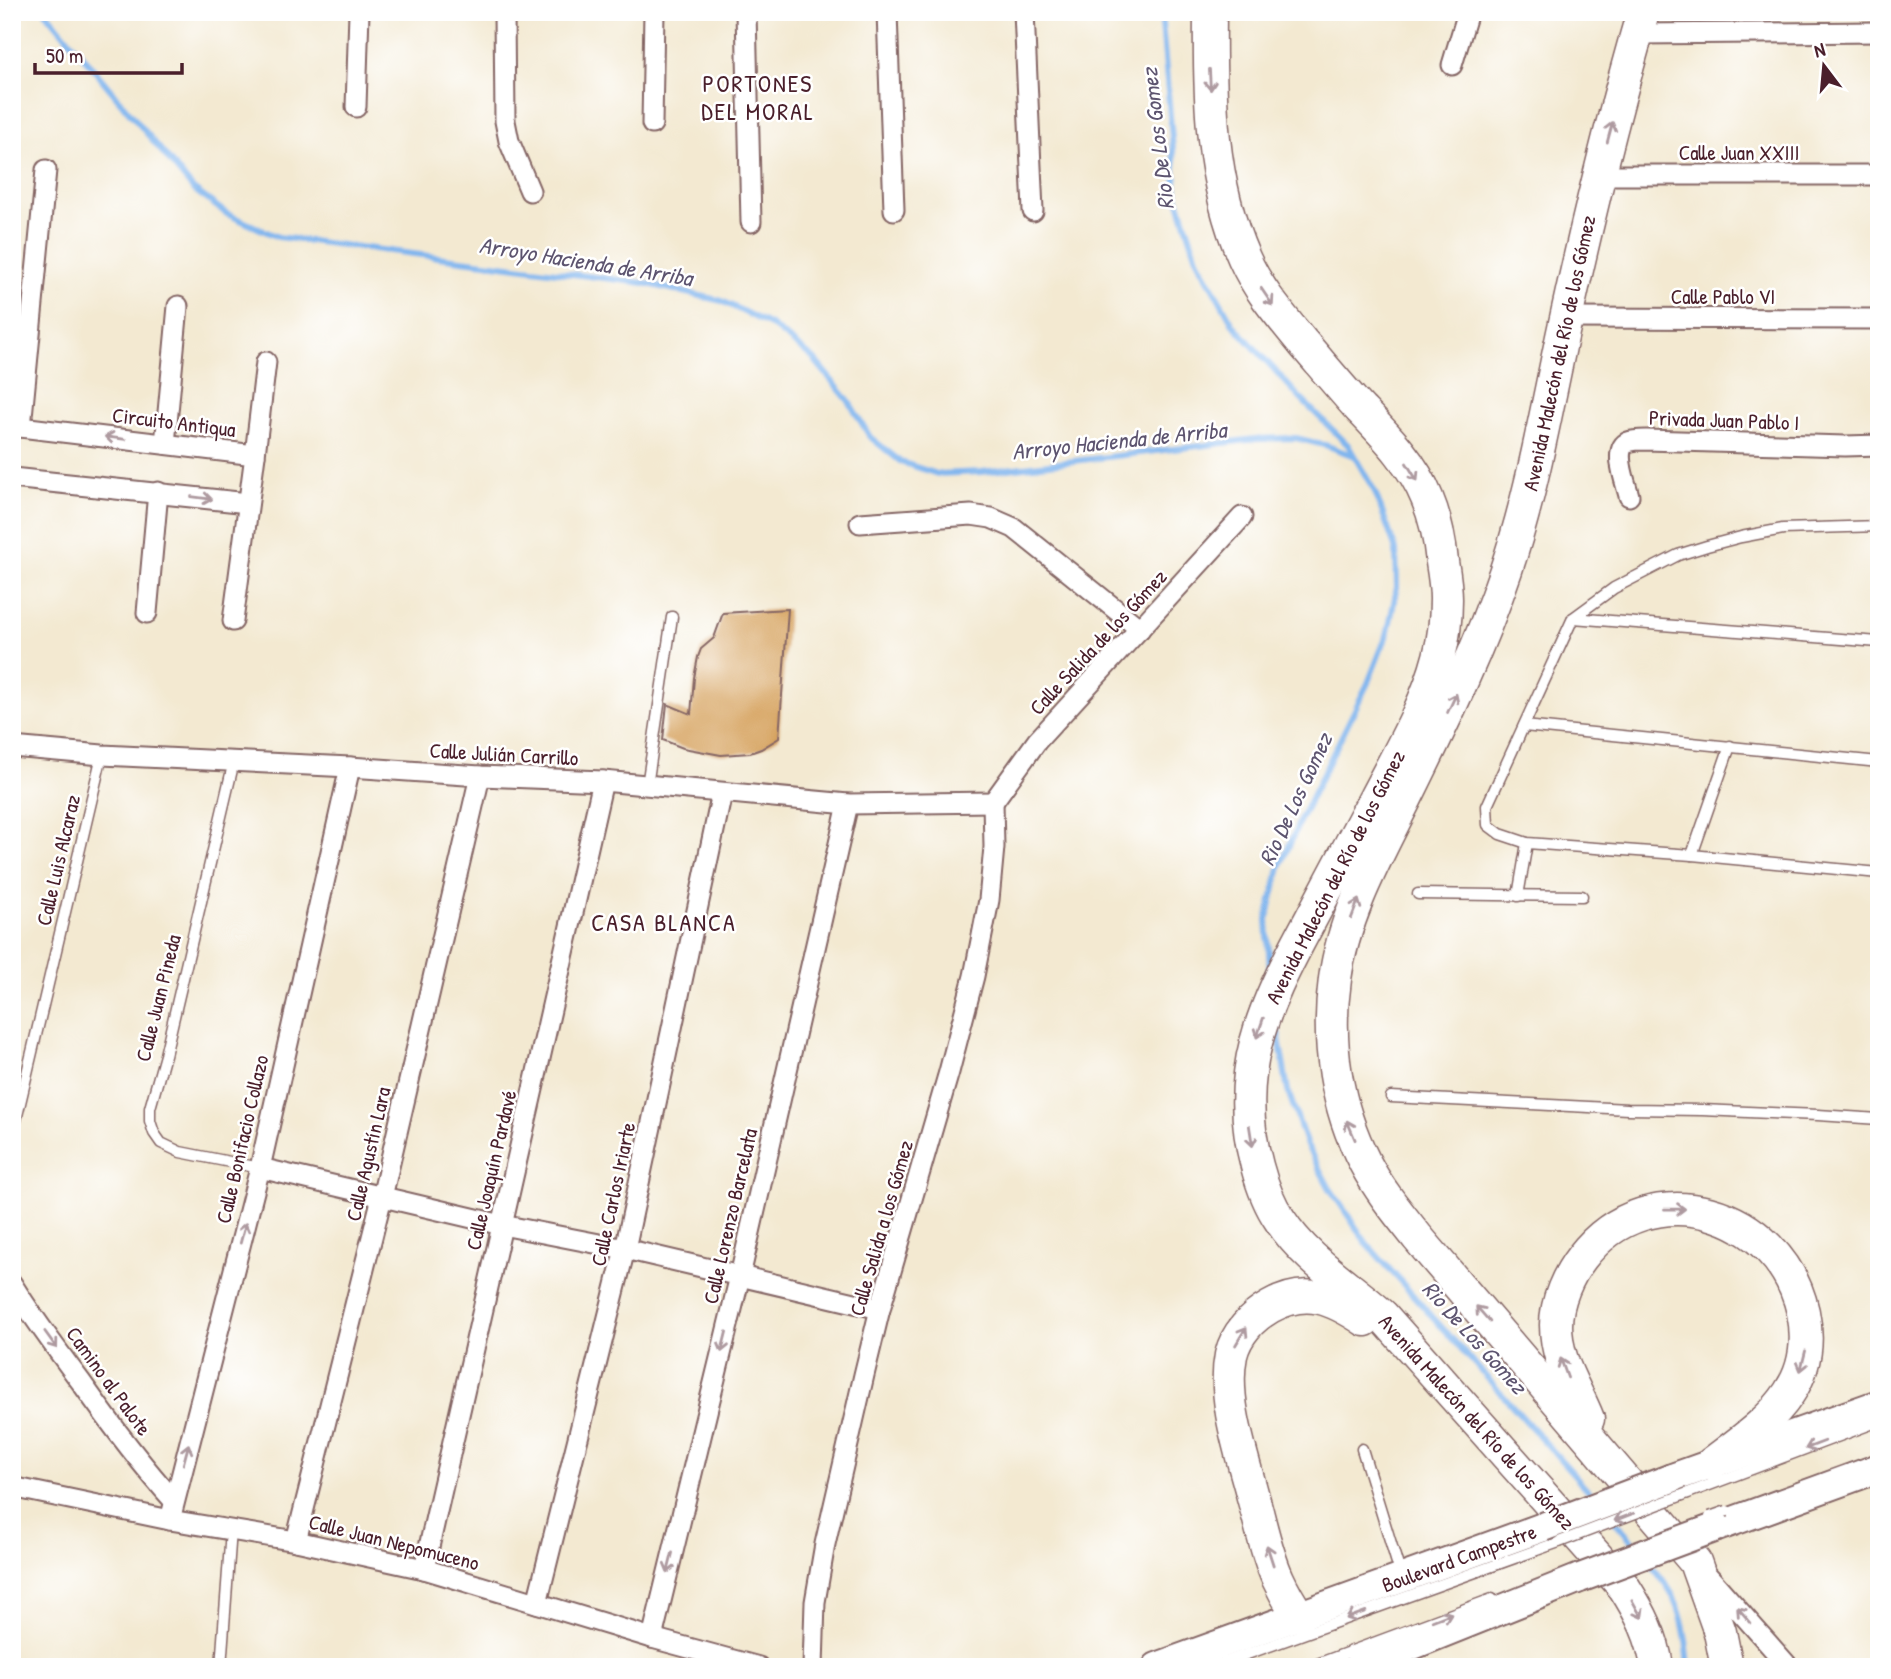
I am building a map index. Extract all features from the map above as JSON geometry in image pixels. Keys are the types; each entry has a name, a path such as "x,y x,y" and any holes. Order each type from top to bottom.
{"main road":[{"name":"Avenida Malecón del Río de los Gómez","path":"1210,12 1209,69 1219,179 1229,218 1245,261 1267,298 1338,384 1395,446 1413,471 1427,497 1440,547 1446,593 1440,656 1430,686 1400,750 1276,987 1257,1035 1247,1092 1252,1146 1268,1199 1280,1220 1313,1260 1382,1315 1624,1587 1650,1635 1657,1667"},
{"name":"Avenida Malecón del Río de los Gómez","path":"1640,23 1598,175 1526,506 1507,569 1470,665 1367,876 1346,930 1335,978 1332,1023 1335,1075 1347,1122 1366,1164 1387,1198 1418,1238 1695,1562 1720,1632 1727,1667"},
{"path":"1602,1453 1559,1353 1556,1323 1560,1298 1572,1270 1593,1243 1615,1226 1638,1215 1665,1208 1689,1209 1716,1214 1734,1223 1751,1233 1770,1250 1794,1283 1806,1327 1806,1353 1800,1373 1789,1394 1759,1426 1711,1464"},
{"path":"1299,1616 1278,1580 1269,1557 1235,1426 1228,1388 1229,1366 1237,1340 1250,1322 1276,1304 1302,1297 1322,1298 1339,1304 1364,1319 1431,1370"},
{"name":"Boulevard Campestre","path":"1157,1667 1402,1578 1551,1534 1680,1486 1711,1464 1879,1404"},
{"path":"1357,1667 1584,1570 1715,1519 1879,1468"}],"street":[{"path":"356,107 359,12"},
{"path":"504,12 505,121 509,141 530,191"},
{"path":"652,124 654,12"},
{"path":"746,12 751,222"},
{"path":"887,12 894,210"},
{"path":"1024,12 1033,211"},
{"path":"1452,65 1468,12"},
{"path":"1640,23 1879,32"},
{"path":"17,427 46,170"},
{"name":"Calle Juan XXIII","path":"1598,175 1879,174"},
{"path":"165,444 178,306"},
{"name":"Calle Pablo VI","path":"1566,318 1879,319"},
{"path":"256,456 266,362"},
{"name":"Circuito Antiqua","path":"17,427 256,456 233,621"},
{"name":"Privada Juan Pablo I","path":"1629,496 1619,454 1624,445 1632,441 1879,445"},
{"path":"12,478 248,503"},
{"path":"147,613 158,492"},
{"path":"860,523 971,515 991,518 1014,528 1140,629"},
{"name":"Calle Salida de los Gómez","path":"993,802 1037,741 1242,517"},
{"name":"Calle Julián Carrillo","path":"12,747 102,755 604,781 848,804 993,802"},
{"name":"Calle Bonifacio Collazo","path":"172,1511 260,1168 350,767"},
{"name":"Calle Agustín Lara","path":"296,1541 382,1197 481,776"},
{"name":"Calle Joaquín Pardavé","path":"424,1569 604,781"},
{"name":"Calle Carlos Iriarte","path":"537,1603 625,1249 722,793"},
{"name":"Calle Salida a los Gómez","path":"813,1667 815,1602 825,1544 880,1310 946,1085 974,976 989,900 994,846 993,802"},
{"name":"Calle Lorenzo Barcelata","path":"652,1638 740,1276 848,804"},
{"path":"260,1168 502,1226 625,1249 880,1310"},
{"name":"Camino al Palote","path":"12,1284 36,1321 151,1475 172,1511"},
{"name":"Calle Juan Nepomuceno","path":"12,1487 172,1511 232,1530 424,1569 652,1638 760,1667"},
{"path":"1695,1562 1789,1667"}],"lane":[{"path":"1879,526 1783,529 1707,545 1678,555 1624,583 1573,618 1487,806 1488,825 1500,834 1527,843 1879,873"},
{"path":"647,786 672,617"},
{"path":"1573,618 1879,642"},
{"path":"1524,726 1879,762"},
{"path":"1692,855 1730,746"},
{"name":"Calle Luis Alcaraz","path":"12,1137 102,755"},
{"name":"Calle Juan Pineda","path":"234,761 165,1055 150,1108 150,1121 161,1143 180,1152 260,1168"},
{"path":"1518,895 1527,843"},
{"path":"1418,894 1582,895"},
{"path":"1391,1097 1879,1119"},
{"path":"1680,1486 1879,1421"},
{"path":"1362,1450 1402,1578"},
{"path":"1715,1519 1740,1506"},
{"path":"221,1667 232,1530"},
{"path":"1664,1534 1676,1530"},
{"path":"1211,1667 1551,1534"},
{"path":"1584,1570 1613,1553"},
{"path":"1309,1667 1501,1595"}],"building":[{"path":"788,609 779,738 750,753 721,755 683,748 663,740 667,704 691,714 698,657 701,649 714,638 723,613"}],"waterway":[{"name":"Arroyo Hacienda de Arriba","path":"46,12 193,189 227,214 278,237 644,283 722,301 772,326 813,358 848,400 870,437 901,462 937,474 982,472 1256,439 1296,438 1354,456"},
{"name":"Rio De Los Gomez","path":"1161,12 1177,196 1198,261 1233,324 1300,398 1348,445 1375,492 1396,550 1397,587 1388,632 1368,683 1300,820 1280,867 1267,919 1270,971"},
{"name":"Rio De Los Gomez","path":"1276,1020 1288,1091 1307,1146 1329,1187 1367,1244 1596,1499"},
{"name":"Rio De Los Gomez","path":"1614,1520 1639,1549"},
{"name":"Rio De Los Gomez","path":"1648,1561 1669,1589 1678,1607 1689,1667"}],"district":[{"name":"PORTONES DEL MORAL","path":"758,97"},
{"name":"CASA BLANCA","path":"664,922"}]}
